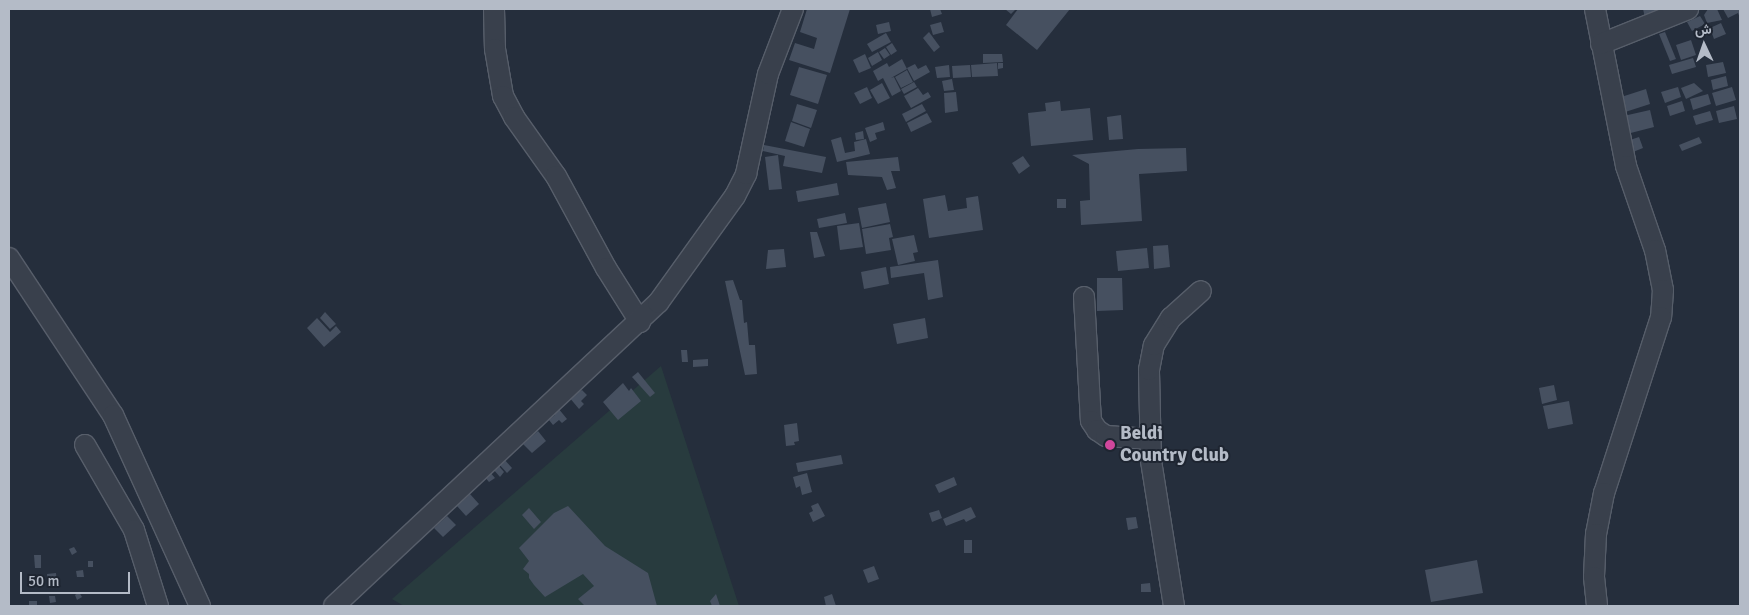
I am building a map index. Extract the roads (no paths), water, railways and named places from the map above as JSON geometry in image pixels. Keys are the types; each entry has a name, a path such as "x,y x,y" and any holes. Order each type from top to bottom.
{"street":[{"path":"494,9 495,49 503,96 514,117 556,176 606,268 640,322"},
{"path":"334,606 640,322 658,303 735,196 746,174 768,74 793,9"},
{"path":"1595,9 1626,166 1655,250 1663,290 1661,317 1604,493 1596,534 1594,577 1597,606"},
{"path":"1601,44 1688,9"},
{"path":"9,258 113,415 200,606"},
{"path":"1174,606 1150,439 1149,370 1154,345 1171,318 1201,291"},
{"path":"1084,297 1091,421 1097,430 1106,436 1150,439"},
{"path":"85,445 134,530 158,606"}],"place":[{"name":"Beldi Country Club","path":"1110,445"}]}
